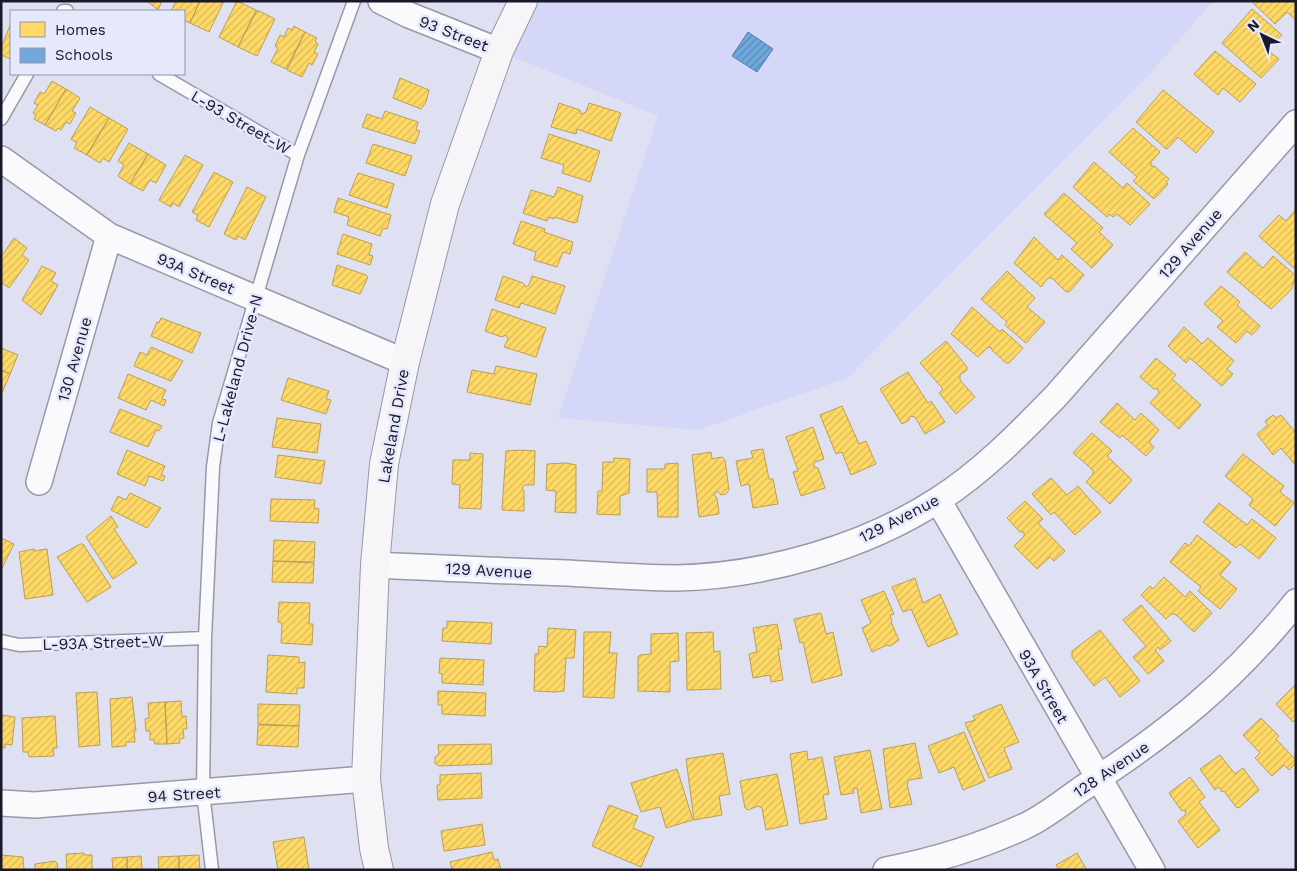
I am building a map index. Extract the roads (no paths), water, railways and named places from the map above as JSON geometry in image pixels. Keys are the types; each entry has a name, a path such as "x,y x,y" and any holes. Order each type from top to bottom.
{"street":[{"name":"93 Street","path":"382,1 409,15 499,50"},
{"name":"Lakeland Drive","path":"379,870 374,848 366,779 375,565 384,464 405,362 445,204 499,50 523,1"},
{"name":"129 Avenue","path":"375,565 676,578 765,569 808,558 858,540 938,500 984,466 1015,439 1296,123"},
{"name":"93A Street","path":"1,159 19,174 109,236 405,362"},
{"name":"130 Avenue","path":"39,482 109,236"},
{"name":"93A Street","path":"938,500 1152,870"},
{"name":"128 Avenue","path":"886,870 968,850 1025,826 1098,779 1174,726 1222,685 1269,635 1296,602"},
{"name":"94 Street","path":"1,803 35,805 366,779"}],"lane":[{"name":"L-Lakeland Drive-N","path":"212,870 203,792 205,638 213,467 219,423 298,155 354,1"},
{"path":"1,119 26,75"},
{"name":"L-93 Street-W","path":"161,75 298,155"},
{"name":"L-93A Street-W","path":"1,640 19,645 205,638"}]}
